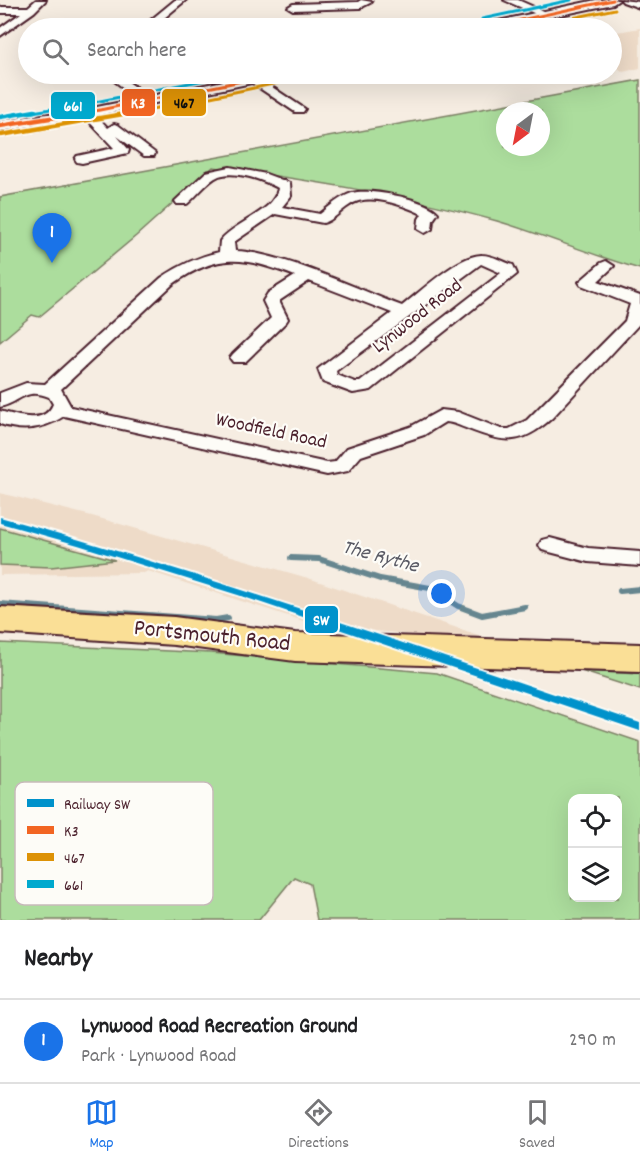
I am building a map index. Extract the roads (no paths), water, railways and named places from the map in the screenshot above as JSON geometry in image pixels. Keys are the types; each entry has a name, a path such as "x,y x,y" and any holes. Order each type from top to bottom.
{"main road":[{"name":"Portsmouth Road","path":"0,620 174,631 295,647 640,658"}],"street":[{"path":"20,18 41,0"},
{"path":"158,18 181,0"},
{"path":"293,7 360,4 367,2 366,0"},
{"path":"509,0 547,15"},
{"path":"532,18 613,0"},
{"path":"626,0 640,5"},
{"path":"0,10 31,10"},
{"path":"0,33 18,20"},
{"path":"124,84 149,101"},
{"path":"0,126 92,112 229,84"},
{"path":"261,84 305,108 279,114"},
{"path":"92,112 128,141 138,143 149,153"},
{"path":"82,159 123,150 92,112"},
{"path":"182,201 215,173 225,171 275,180 285,186 284,196 273,209 235,233 227,241 227,255"},
{"path":"273,209 320,222 338,207 359,196 422,207 431,213 426,219 425,229"},
{"name":"Lynwood Road","path":"49,390 185,267 204,259 227,255 255,257 404,312"},
{"name":"Lynwood Road","path":"482,259 508,268 509,274 365,386 353,388 329,378 327,369 404,312 472,261 482,259"},
{"name":"Woodfield Road","path":"61,410 327,469 341,467 354,453 417,431 441,416 451,416 498,434 512,435 534,424 545,414 632,323 639,307 638,301 587,282 606,266"},
{"path":"239,357 280,319 271,301 274,296 307,275"},
{"path":"0,402 17,391 35,388 49,390 61,398 61,410 47,419 34,423 12,423 0,418"},
{"path":"550,545 588,555 640,559"}],"waterway":[{"name":"The Rythe","path":"291,558 319,559 380,579 430,588 458,606 482,615 525,607"},
{"name":"The Rythe","path":"620,591 640,589"},
{"name":"The Rythe","path":"0,604 216,620 228,618"}],"rail line":[{"name":"SW","path":"0,520 241,593 640,727"}],"place":[{"name":"Lynwood Road Recreation Ground","path":"52,263"}]}
